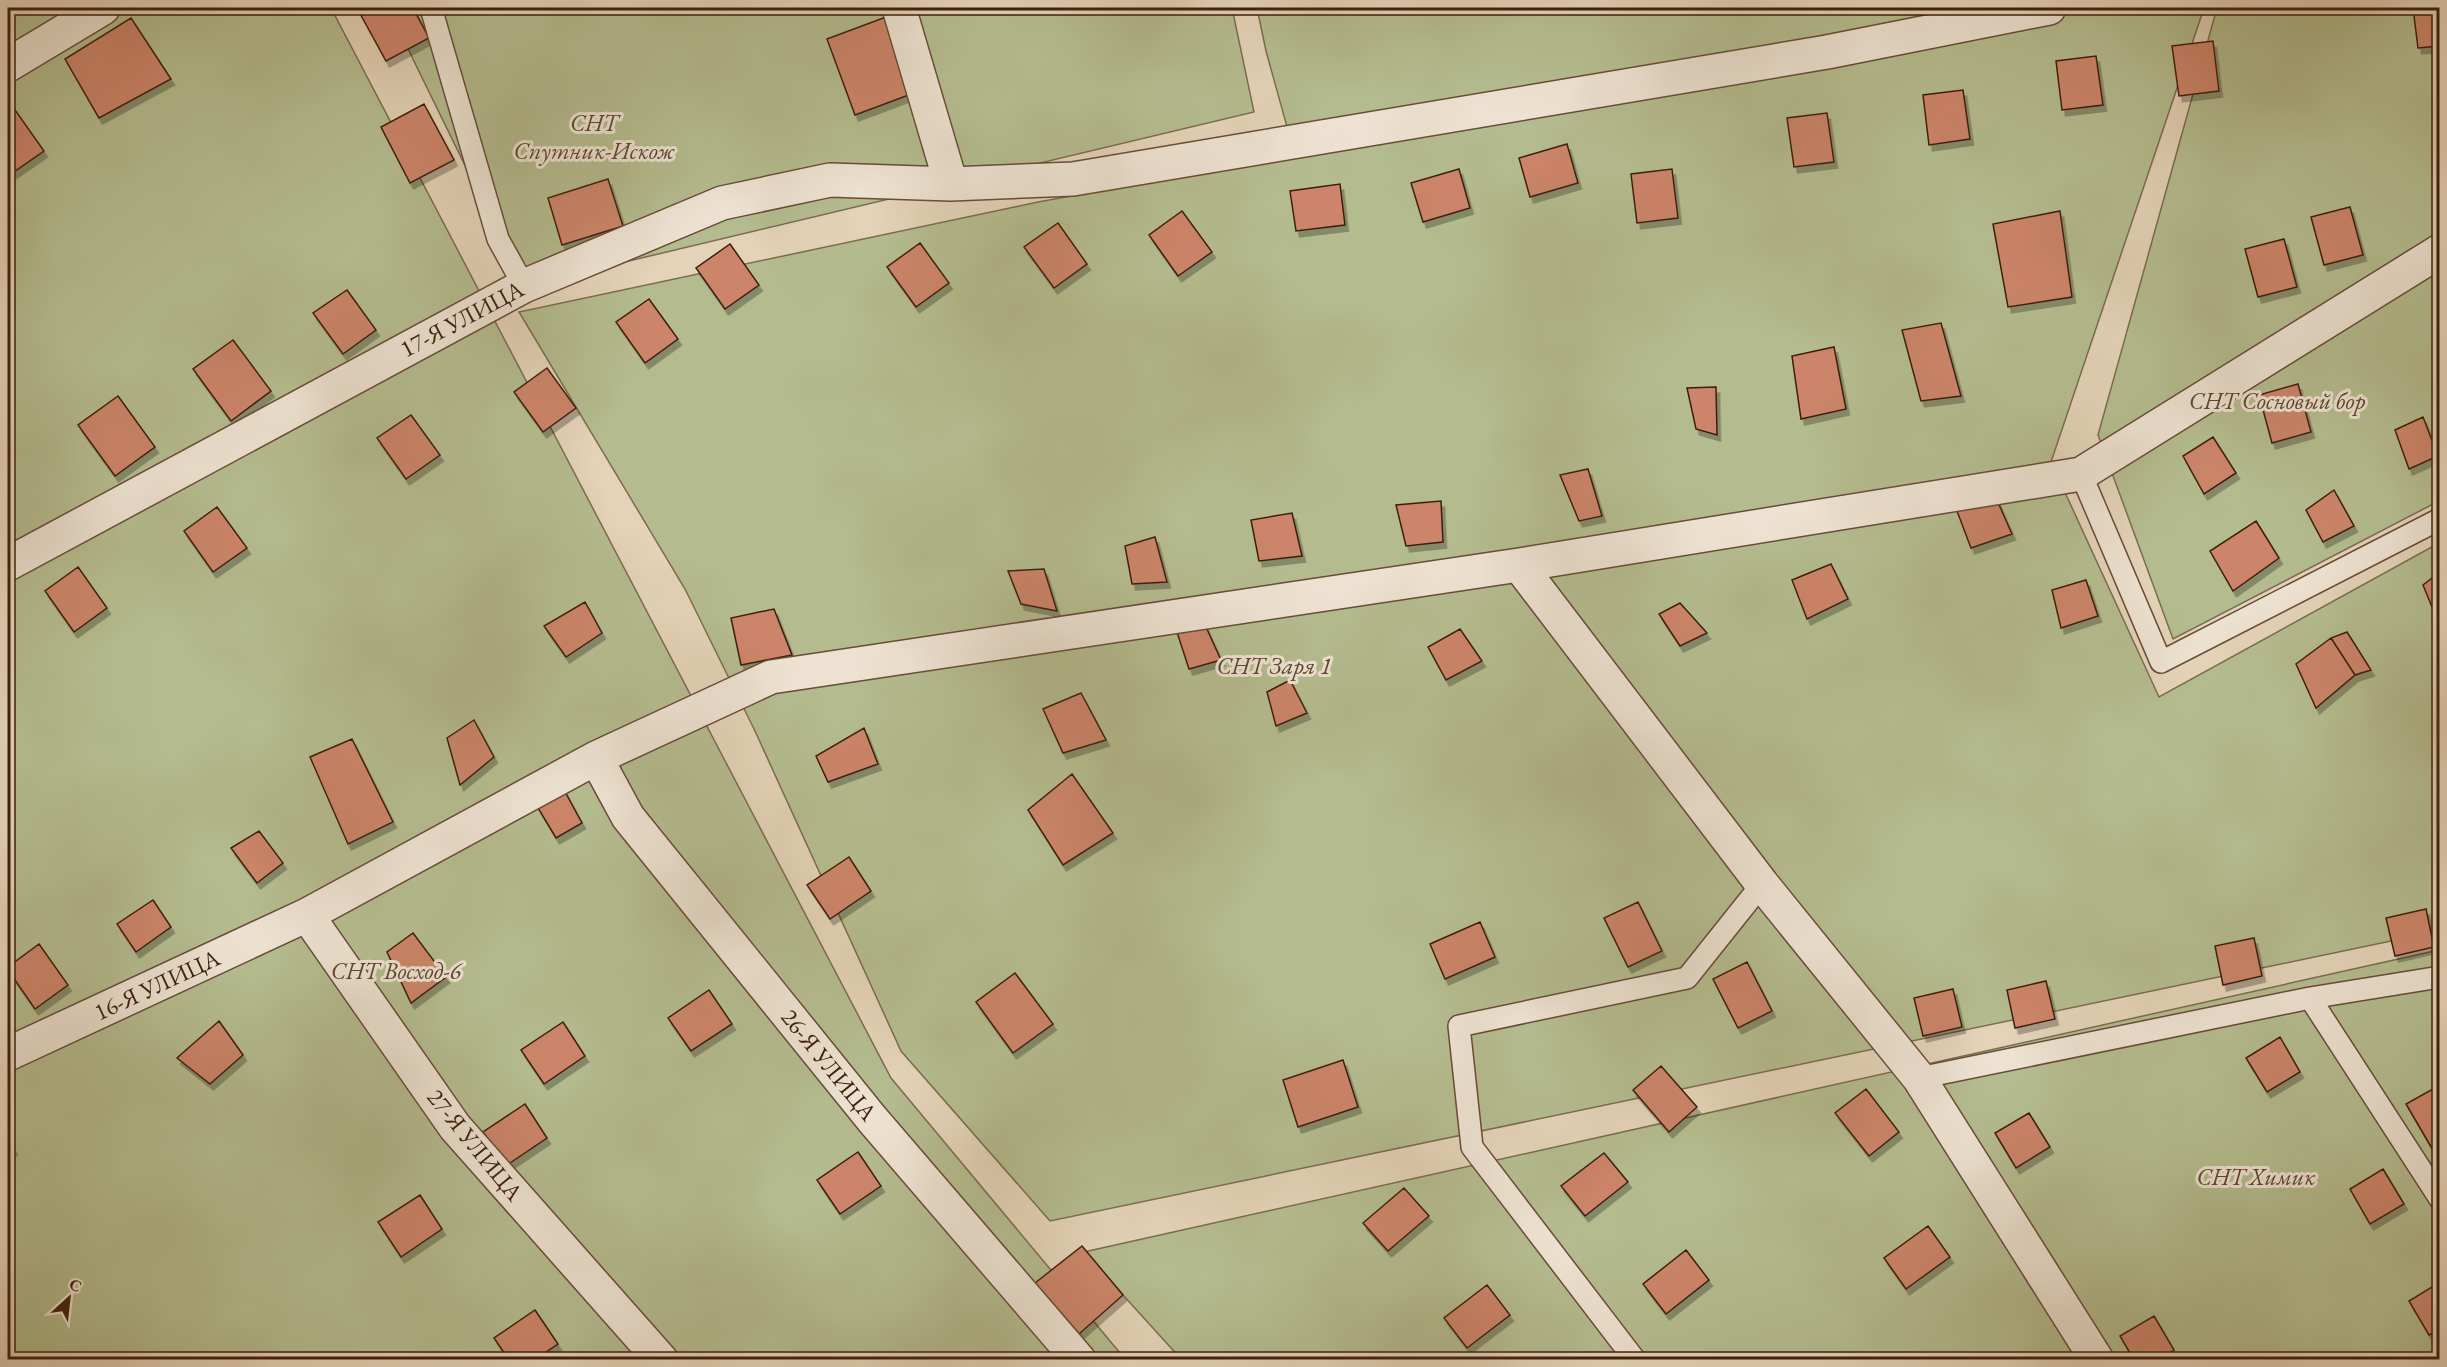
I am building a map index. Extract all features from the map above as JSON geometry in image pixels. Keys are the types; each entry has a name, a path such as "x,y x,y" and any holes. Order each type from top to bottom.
{"street":[{"path":"8,65 103,8"},
{"path":"899,8 951,184"},
{"name":"17-Я УЛИЦА","path":"8,564 524,286 722,203 831,180 951,184 1073,179 1827,52 2049,8"},
{"path":"2081,474 2439,250"},
{"name":"16-Я УЛИЦА","path":"8,1054 307,915 596,758 771,677 1520,565 2081,474"},
{"path":"1520,565 1762,884 1918,1078 2097,1359"},
{"name":"26-Я УЛИЦА","path":"596,758 628,817 872,1119 1079,1359"},
{"name":"27-Я УЛИЦА","path":"307,915 455,1127 661,1359"}],"lane":[{"path":"431,8 498,239 524,286"},
{"path":"2081,474 2162,662 2439,519"},
{"path":"1635,1359 1472,1148 1459,1026 1687,978 1762,884"},
{"path":"1918,1078 2310,998 2439,977"},
{"path":"2310,998 2439,1198"}],"green space":[{"name":"СНТ Восход-6","path":"8,8 331,8 891,1078 1125,1359 8,1359"},
{"name":"СНТ Спутник-Искож","path":"388,8 1232,8 1254,112 524,286"},
{"path":"1257,8 2009,8 1289,134 1266,51"},
{"name":"СНТ Заря 1","path":"2077,8 2204,8 2051,462 2159,697 2439,543 2439,931 1050,1221 901,1051 755,731 685,589 519,312 1038,202 1823,62"},
{"name":"СНТ Сосновый бор","path":"2217,8 2439,8 2439,501 2173,639 2098,435"},
{"name":"СНТ Химик","path":"2439,950 2439,1359 1181,1359 1084,1252"}],"building":[{"path":"357,8 413,8 429,38 386,61"},
{"path":"2413,8 2440,8 2440,46 2418,48"},
{"path":"886,17 914,93 855,115 827,39"},
{"path":"131,18 171,79 99,118 65,59"},
{"path":"2213,41 2219,91 2179,96 2172,46"},
{"path":"2096,56 2103,105 2062,110 2056,61"},
{"path":"1963,90 1970,139 1929,145 1923,95"},
{"path":"8,100 44,151 8,176"},
{"path":"424,104 454,160 410,183 381,127"},
{"path":"1827,113 1834,162 1794,167 1787,118"},
{"path":"1567,144 1578,183 1530,197 1519,158"},
{"path":"1459,169 1470,208 1423,222 1411,183"},
{"path":"1672,169 1678,218 1637,223 1631,174"},
{"path":"608,179 623,226 562,245 548,198"},
{"path":"1340,184 1345,225 1296,231 1290,191"},
{"path":"2350,207 2363,255 2324,265 2311,217"},
{"path":"1182,211 1212,252 1178,276 1149,235"},
{"path":"2060,211 2072,297 2008,307 1993,224"},
{"path":"1058,223 1087,264 1054,288 1024,247"},
{"path":"2284,239 2297,287 2258,297 2245,249"},
{"path":"920,243 949,283 916,307 887,267"},
{"path":"730,244 759,285 725,309 696,268"},
{"path":"347,290 376,330 343,354 313,313"},
{"path":"649,299 678,339 645,363 616,322"},
{"path":"1941,323 1961,396 1921,401 1902,330"},
{"path":"233,340 271,391 231,421 193,369"},
{"path":"1834,347 1846,409 1801,419 1792,356"},
{"path":"547,368 576,408 543,432 514,392"},
{"path":"2298,384 2311,432 2272,443 2259,395"},
{"path":"1716,387 1717,435 1696,429 1687,388"},
{"path":"118,396 155,447 115,476 78,425"},
{"path":"411,415 440,455 406,479 377,438"},
{"path":"2423,417 2438,456 2409,469 2395,430"},
{"path":"2213,437 2236,473 2204,494 2183,456"},
{"path":"1588,469 1602,516 1579,521 1560,475"},
{"path":"2334,490 2354,526 2323,542 2306,510"},
{"path":"1993,491 2012,534 1971,548 1954,503"},
{"path":"1441,501 1443,542 1406,546 1396,505"},
{"path":"217,507 247,548 213,572 184,531"},
{"path":"1292,513 1302,556 1259,561 1251,520"},
{"path":"2256,521 2279,558 2233,591 2210,551"},
{"path":"1155,537 1167,582 1132,584 1125,546"},
{"path":"1831,564 1848,599 1807,619 1792,580"},
{"path":"78,567 107,608 74,632 45,591"},
{"path":"1044,569 1057,611 1021,604 1008,571"},
{"path":"2440,572 2440,617 2437,619 2423,585"},
{"path":"2086,580 2098,616 2061,628 2052,590"},
{"path":"585,602 602,633 566,657 544,626"},
{"path":"1680,603 1707,633 1680,646 1659,614"},
{"path":"774,609 792,655 741,665 731,618"},
{"path":"1201,616 1221,660 1189,669 1175,626"},
{"path":"1460,629 1482,661 1446,680 1428,647"},
{"path":"2347,632 2371,670 2355,675 2331,638"},
{"path":"2331,638 2355,675 2316,708 2296,664"},
{"path":"1290,680 1307,713 1276,726 1267,692"},
{"path":"1081,693 1106,740 1063,753 1043,709"},
{"path":"474,720 494,757 460,785 447,738"},
{"path":"864,728 878,764 828,782 816,756"},
{"path":"352,739 393,822 348,844 310,757"},
{"path":"1072,774 1113,833 1063,865 1028,810"},
{"path":"563,788 582,823 556,838 538,808"},
{"path":"259,831 283,863 257,883 231,848"},
{"path":"849,857 871,891 830,919 807,885"},
{"path":"153,900 171,927 136,952 117,924"},
{"path":"1638,902 1662,951 1628,967 1604,918"},
{"path":"2426,909 2434,947 2395,956 2386,918"},
{"path":"1480,922 1495,957 1445,979 1430,944"},
{"path":"413,933 446,977 411,1003 387,952"},
{"path":"2254,938 2262,976 2223,985 2215,946"},
{"path":"39,944 68,985 35,1009 8,967"},
{"path":"1747,962 1772,1011 1738,1028 1713,979"},
{"path":"1015,973 1053,1024 1013,1053 976,1002"},
{"path":"2046,981 2055,1019 2015,1028 2007,990"},
{"path":"1953,989 1962,1027 1923,1036 1914,998"},
{"path":"709,990 732,1024 691,1051 668,1018"},
{"path":"219,1021 243,1055 210,1084 177,1058"},
{"path":"563,1022 585,1056 544,1084 521,1050"},
{"path":"2280,1037 2300,1072 2267,1092 2246,1058"},
{"path":"1343,1060 1358,1107 1298,1127 1283,1080"},
{"path":"1661,1066 1697,1107 1669,1132 1633,1090"},
{"path":"2440,1085 2440,1156 2437,1157 2406,1104"},
{"path":"1866,1089 1899,1132 1869,1156 1835,1113"},
{"path":"525,1104 547,1138 507,1165 483,1132"},
{"path":"2029,1113 2050,1147 2016,1168 1995,1133"},
{"path":"8,1139 14,1149 8,1153"},
{"path":"858,1152 881,1186 840,1214 817,1180"},
{"path":"1604,1153 1628,1182 1585,1216 1561,1186"},
{"path":"2383,1169 2404,1204 2370,1224 2350,1189"},
{"path":"1404,1188 1429,1216 1388,1251 1363,1223"},
{"path":"420,1195 442,1229 401,1257 378,1222"},
{"path":"1928,1226 1950,1257 1906,1289 1884,1258"},
{"path":"1082,1246 1123,1295 1079,1334 1035,1283"},
{"path":"1686,1250 1709,1280 1666,1314 1643,1284"},
{"path":"2440,1282 2440,1329 2429,1335 2409,1301"},
{"path":"1487,1285 1510,1315 1467,1348 1444,1318"},
{"path":"535,1310 558,1344 534,1360 509,1360 494,1338"},
{"path":"2154,1316 2174,1350 2159,1360 2134,1360 2120,1336"}]}
